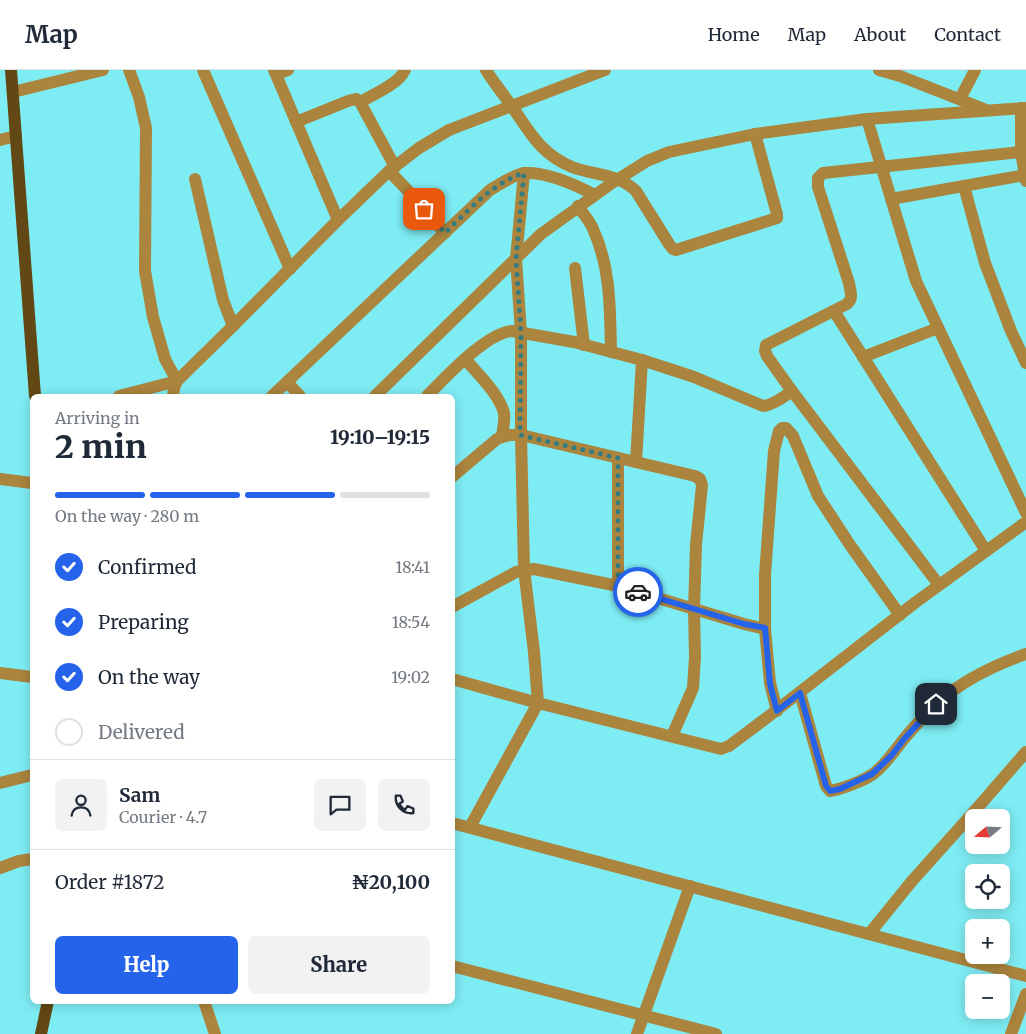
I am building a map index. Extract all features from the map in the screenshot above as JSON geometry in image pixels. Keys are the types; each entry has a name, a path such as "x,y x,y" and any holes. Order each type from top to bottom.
{"main road":[{"path":"12,70 35,394"},
{"path":"41,1034 47,1004"}],"street":[{"path":"13,92 103,70"},
{"path":"129,70 139,97 146,128 145,272 153,317 165,359 177,381"},
{"path":"203,70 290,269"},
{"path":"288,70 275,72 338,220"},
{"path":"360,102 395,82 403,74 404,70"},
{"path":"488,70 506,108 547,153 571,166 630,184 669,244 676,250 777,218 755,134"},
{"path":"173,394 177,381 338,220 392,169 419,148 449,130 605,70"},
{"path":"879,70 900,76 989,110"},
{"path":"960,99 975,70"},
{"path":"296,122 356,99 360,102 392,169 445,233"},
{"path":"377,394 541,234 615,180 647,161 669,152 755,134 866,119 1024,108 1021,152 1025,178 964,186 891,199"},
{"path":"866,119 916,282 1026,513"},
{"path":"0,140 16,136"},
{"path":"939,586 789,394 765,351 766,345 851,301 850,289 818,187 818,178 822,173 1021,152"},
{"path":"274,394 490,190 524,173 542,175 597,193"},
{"path":"470,827 538,703 524,569 520,435 521,333 516,259 524,173"},
{"path":"195,179 223,300 234,326"},
{"path":"964,186 984,263 1011,331 1026,362"},
{"path":"578,206 593,228 604,259 610,293 611,352"},
{"path":"575,268 584,345"},
{"path":"834,311 986,551"},
{"path":"863,357 938,328"},
{"path":"428,394 456,366 494,337 504,332 512,331 574,342 642,360 694,377 762,406 768,406 789,394"},
{"path":"465,359 498,399 504,412 502,436"},
{"path":"636,462 642,360"},
{"path":"127,394 177,381"},
{"path":"287,382 298,394"},
{"path":"773,714 763,628 774,452 779,431 782,428 786,428 793,436 818,496 900,615"},
{"path":"455,473 497,439 510,434 636,462 695,476 700,479 702,485 696,546 693,688 672,736"},
{"path":"618,458 618,586"},
{"path":"0,479 30,483"},
{"path":"455,680 538,703 721,749 729,746 773,714 900,615 1026,522"},
{"path":"455,605 499,580 524,569 534,568 618,586 694,610 763,628"},
{"path":"800,693 826,786 830,791 840,789 872,774 891,756 936,704 953,690 973,678 1026,654"},
{"path":"0,673 30,677"},
{"path":"869,934 912,881 1026,752"},
{"path":"0,783 30,776"},
{"path":"455,824 1026,976"},
{"path":"0,868 30,859"},
{"path":"637,1034 690,886"},
{"path":"455,967 716,1034"},
{"path":"1012,1034 1026,994"},
{"path":"205,1004 215,1034"}],"way so far":[{"path":"424,209 445,233 490,190 524,173 516,259 521,333 520,435 618,458 618,586 638,592"}],"route":[{"path":"638,592 694,610 765,628 770,684 777,711 800,693 826,786 830,791 840,789 872,774 891,756 936,704"}]}
